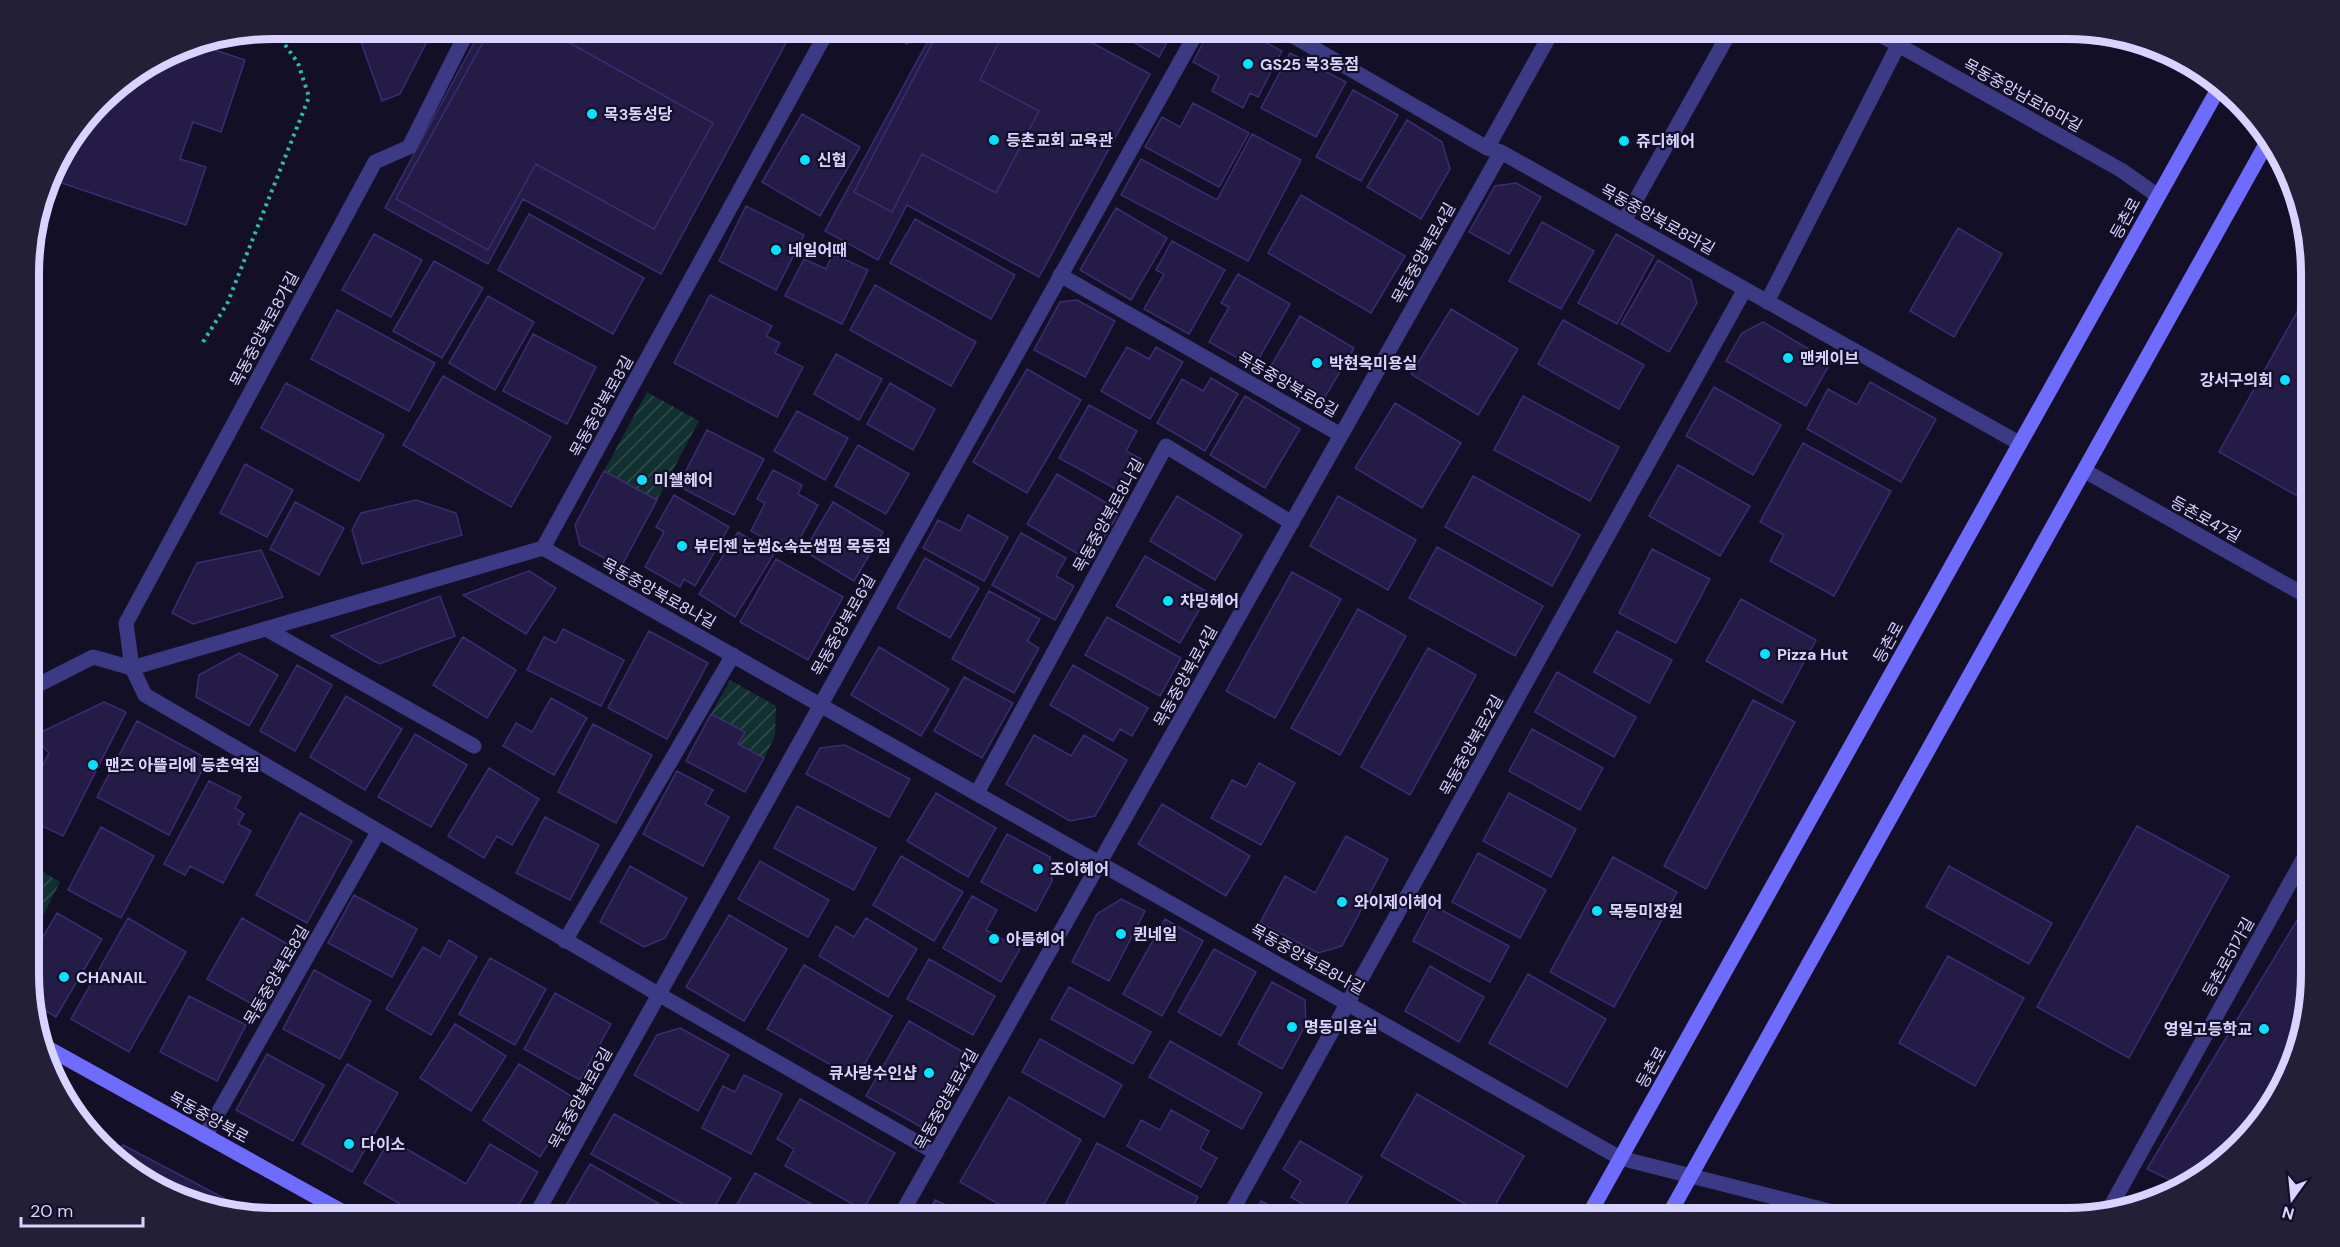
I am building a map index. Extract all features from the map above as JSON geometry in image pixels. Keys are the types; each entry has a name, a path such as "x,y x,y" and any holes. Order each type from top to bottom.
{"main road":[{"name":"등촌로","path":"1592,1208 2216,92"},
{"path":"1672,1208 2264,147"},
{"name":"목동중앙북로","path":"51,1050 336,1208"}],"street":[{"name":"목동중앙북로8가길","path":"132,668 126,623 375,162 409,147 463,39"},
{"name":"목동중앙북로8길","path":"543,548 823,39"},
{"name":"목동중앙북로6길","path":"540,1208 819,704 1193,39"},
{"name":"목동중앙북로8라길","path":"1298,39 2019,443"},
{"name":"목동중앙북로4길","path":"905,1208 1341,435 1494,150 1549,39"},
{"path":"1624,221 1726,39"},
{"name":"목동중앙남로16마길","path":"1887,39 2121,170 2158,196"},
{"path":"1767,302 1901,39"},
{"name":"목동중앙북로6길","path":"1060,275 1341,435"},
{"name":"목동중앙북로2길","path":"1234,1208 1745,289"},
{"name":"목동중앙북로8나길","path":"977,793 1166,446 1292,523"},
{"name":"등촌로47길","path":"2085,471 2301,593"},
{"path":"39,684 93,657 132,668 543,548"},
{"name":"목동중앙북로8나길","path":"543,548 1620,1158 1691,1174"},
{"path":"266,628 474,746"},
{"path":"565,941 733,655"},
{"path":"132,668 145,695 565,941 936,1153"},
{"name":"목동중앙북로8길","path":"205,1136 378,831"},
{"name":"등촌로51가길","path":"2112,1204 2301,863"},
{"path":"1691,1174 1819,1208"}],"path":[{"path":"203,342 227,304 309,97 298,63 281,39"}],"green space":[{"path":"647,392 699,421 657,500 604,471"},
{"path":"730,680 776,706 775,736 764,758 738,744 745,732 711,714"},
{"path":"39,869 60,882 39,924"}],"building":[{"path":"360,39 428,39 400,94 382,101"},
{"name":"목3동성당","path":"476,39 788,39 661,274 523,199 488,264 385,208"},
{"path":"485,39 563,39 713,123 654,229 536,164 488,250 396,199"},
{"path":"899,39 910,39 907,44"},
{"name":"등촌교회 교육관","path":"929,39 1085,39 1150,74 1039,277 907,205 878,260 825,231"},
{"path":"934,39 1000,39 980,80 1039,111 996,193 922,154 892,212 854,192"},
{"path":"1128,39 1169,39 1159,57"},
{"path":"1205,39 1259,39 1282,51 1258,97 1250,93 1243,108 1212,91 1219,76 1193,62"},
{"path":"209,48 245,60 221,132 193,122 180,159 206,167 186,225 58,182 78,143 107,107 130,87 156,70 172,62 178,64 180,58"},
{"path":"1290,53 1346,82 1316,137 1261,108"},
{"path":"1353,90 1398,115 1361,181 1316,157"},
{"path":"1193,103 1249,133 1219,187 1145,147 1162,117 1180,127"},
{"path":"802,114 860,147 820,216 762,182"},
{"path":"1407,120 1442,142 1450,169 1421,219 1367,187"},
{"path":"1252,134 1301,160 1248,261 1121,195 1141,159 1217,200"},
{"path":"1516,183 1541,197 1509,254 1469,232 1495,186"},
{"path":"1301,195 1405,256 1371,313 1268,253"},
{"path":"746,206 804,235 776,290 719,261"},
{"path":"1116,208 1167,238 1131,300 1080,270"},
{"path":"529,214 644,278 613,334 498,270"},
{"path":"915,219 1015,275 991,319 890,263"},
{"path":"1542,222 1594,251 1561,309 1509,281"},
{"path":"1958,228 2002,254 1954,337 1910,311"},
{"path":"374,234 422,260 391,317 342,290"},
{"path":"1616,234 1654,256 1617,324 1578,303"},
{"path":"1172,241 1225,270 1189,334 1144,309 1164,274 1156,270"},
{"path":"833,254 868,270 842,324 785,296 804,259 826,269"},
{"path":"1658,260 1691,280 1697,303 1669,352 1621,324"},
{"path":"434,261 483,288 442,358 393,331"},
{"path":"1238,274 1290,304 1254,367 1209,342 1229,307 1221,303"},
{"path":"875,285 976,342 951,386 850,330"},
{"path":"710,295 772,326 766,336 780,343 775,353 803,367 777,417 674,363"},
{"path":"488,296 534,322 495,390 449,363"},
{"path":"1077,300 1115,321 1085,377 1034,350 1060,302"},
{"name":"강서구의회","path":"2301,305 2301,498 2219,452"},
{"path":"1451,309 1518,349 1478,415 1411,374"},
{"path":"337,310 435,363 409,411 311,359"},
{"path":"1300,316 1354,348 1322,402 1268,371"},
{"path":"1563,320 1644,365 1619,409 1538,364"},
{"path":"1763,322 1831,362 1806,406 1726,361 1742,333"},
{"path":"533,334 596,367 567,424 503,391"},
{"path":"1127,347 1149,359 1156,347 1183,362 1150,419 1101,391"},
{"path":"836,354 882,379 859,420 814,394"},
{"path":"1027,369 1081,400 1027,493 973,462"},
{"path":"443,376 551,437 511,507 403,445"},
{"path":"1211,378 1238,394 1205,451 1157,423 1182,379 1203,391"},
{"path":"1870,382 1936,419 1901,482 1807,429 1828,389 1857,405"},
{"path":"286,383 384,435 359,481 261,428"},
{"path":"890,383 935,409 913,450 867,424"},
{"path":"1714,387 1781,425 1753,475 1686,436"},
{"path":"1245,396 1300,429 1265,488 1210,455"},
{"path":"1523,396 1619,447 1590,501 1494,450"},
{"path":"1395,403 1461,443 1422,508 1355,468"},
{"path":"1089,405 1137,431 1126,451 1141,459 1123,493 1059,458"},
{"path":"797,411 848,438 825,480 774,451"},
{"path":"707,430 764,459 734,515 678,486"},
{"path":"1803,443 1891,491 1834,596 1770,561 1784,535 1760,522"},
{"path":"858,445 909,474 886,514 835,486"},
{"path":"245,464 293,490 267,537 220,513"},
{"path":"1678,465 1750,506 1720,556 1649,516"},
{"path":"773,470 802,485 798,494 818,505 792,553 751,531 765,503 757,499"},
{"path":"604,471 657,500 621,567 580,545 575,525"},
{"path":"1057,474 1120,511 1090,561 1027,524"},
{"path":"1473,476 1580,535 1552,586 1445,527"},
{"path":"674,495 729,527 695,586 684,579 680,587 645,567 664,532 656,527"},
{"path":"1177,496 1242,535 1215,580 1150,541"},
{"path":"1338,496 1416,540 1388,590 1310,546"},
{"path":"416,500 456,513 462,535 362,564 352,530 361,513"},
{"path":"295,502 344,528 319,575 270,549"},
{"path":"833,502 883,532 854,581 804,551"},
{"path":"968,515 1008,537 984,581 923,548 938,520 960,531"},
{"path":"738,532 774,554 735,617 699,594"},
{"path":"1021,533 1066,558 1056,576 1074,586 1055,620 992,585"},
{"path":"1437,547 1543,606 1515,656 1409,598"},
{"path":"1652,549 1710,579 1676,643 1619,613"},
{"path":"261,550 283,597 193,624 172,613 197,563"},
{"path":"1145,556 1209,593 1180,643 1116,606"},
{"path":"925,558 979,588 950,638 897,608"},
{"path":"776,559 843,597 808,660 740,622"},
{"path":"529,571 556,588 526,634 463,595"},
{"path":"1292,572 1341,599 1275,718 1226,691"},
{"path":"989,591 1040,619 1027,641 1039,648 1014,693 952,659"},
{"path":"440,596 455,636 379,664 331,636"},
{"path":"1741,599 1816,640 1782,703 1706,661"},
{"path":"1358,609 1406,636 1340,755 1291,728"},
{"path":"1107,617 1181,658 1160,696 1085,655"},
{"path":"563,629 624,660 601,706 527,670 544,637 556,643"},
{"path":"649,631 708,663 667,739 608,708"},
{"path":"1617,631 1672,660 1649,703 1594,672"},
{"path":"463,637 516,670 487,718 433,685"},
{"path":"879,647 949,689 921,736 851,695"},
{"path":"1428,648 1476,675 1410,795 1361,767"},
{"path":"239,653 278,675 249,726 196,697 199,675"},
{"path":"297,665 332,685 295,751 260,731"},
{"path":"1073,665 1148,708 1132,736 1120,729 1113,741 1050,705"},
{"path":"1557,672 1636,717 1614,757 1535,712"},
{"path":"964,677 1013,703 982,758 934,731"},
{"path":"346,696 402,729 365,790 310,757"},
{"path":"551,698 587,718 554,775 503,746 516,723 532,732"},
{"path":"1753,700 1795,722 1706,889 1664,866"},
{"path":"104,702 126,712 63,836 39,824 39,773 49,753 39,742 39,733"},
{"path":"711,714 745,732 738,744 764,758 745,792 686,761"},
{"path":"137,721 208,759 169,835 97,797"},
{"path":"593,724 652,755 616,823 558,792"},
{"path":"1532,729 1603,768 1580,810 1509,771"},
{"path":"415,734 467,765 431,827 378,797"},
{"path":"1034,735 1071,756 1084,735 1127,760 1095,816 1070,821 1006,784"},
{"path":"845,745 910,779 889,817 806,774 820,748"},
{"path":"1259,763 1295,783 1261,845 1211,818 1232,780 1246,787"},
{"path":"489,768 539,799 512,845 497,836 484,858 448,836"},
{"path":"677,771 713,790 705,804 729,817 703,866 643,834"},
{"path":"209,781 241,797 235,808 244,814 238,824 251,831 223,883 190,866 185,875 164,864"},
{"path":"936,793 996,828 968,877 907,841"},
{"path":"1509,793 1576,829 1551,877 1483,841"},
{"path":"1162,804 1250,856 1226,896 1138,844"},
{"path":"797,806 876,848 854,890 774,848"},
{"path":"300,813 352,841 307,923 256,895"},
{"path":"545,817 599,845 570,900 516,873"},
{"path":"2137,826 2229,876 2129,1058 2037,1007"},
{"path":"101,827 154,856 121,918 68,890"},
{"path":"1007,834 1050,857 1052,881 1036,911 981,882"},
{"path":"1346,836 1388,859 1342,946 1318,953 1260,923 1285,876 1315,893"},
{"path":"1478,853 1546,890 1520,938 1452,902"},
{"path":"901,856 963,892 934,941 873,905"},
{"path":"1613,857 1677,892 1614,1007 1550,972"},
{"path":"760,861 829,900 808,937 738,899"},
{"path":"630,866 687,898 665,938 644,947 600,922"},
{"path":"1949,866 2052,923 2029,964 1926,907"},
{"path":"354,895 417,929 392,977 328,943"},
{"path":"972,896 997,910 986,930 1020,949 1001,982 943,948"},
{"path":"1121,899 1145,911 1109,981 1072,962 1097,914"},
{"path":"1432,905 1509,946 1490,982 1413,941"},
{"path":"57,913 102,939 56,1017 41,1008 39,943"},
{"name":"영일고등학교","path":"2301,914 2301,974 2297,1020 2289,1049 2270,1091 2253,1117 2233,1140 2197,1169 2174,1182 2147,1169"},
{"path":"729,915 787,949 744,1021 686,987"},
{"path":"128,918 186,952 129,1052 71,1019"},
{"path":"242,918 291,946 257,1007 207,979"},
{"path":"866,918 917,949 888,997 819,956 836,926 854,937"},
{"path":"1165,919 1203,941 1162,1016 1123,994"},
{"path":"449,940 477,957 431,1035 386,1009 423,947 440,957"},
{"path":"1214,949 1256,972 1221,1036 1178,1012"},
{"path":"1948,956 2024,998 1975,1086 1899,1043"},
{"path":"490,958 546,989 515,1045 459,1014"},
{"path":"929,959 995,996 973,1035 907,999"},
{"path":"804,965 892,1016 856,1079 767,1029"},
{"path":"1430,966 1484,997 1459,1042 1405,1011"},
{"path":"314,970 371,1001 340,1059 283,1029"},
{"path":"1528,974 1606,1019 1567,1087 1489,1043"},
{"path":"1272,982 1305,1000 1306,1024 1282,1069 1238,1044"},
{"path":"1069,987 1151,1032 1133,1064 1051,1019"},
{"path":"555,993 611,1024 580,1080 524,1049"},
{"path":"189,996 246,1025 217,1081 160,1052"},
{"path":"909,1021 965,1053 923,1128 866,1096"},
{"path":"455,1024 506,1056 471,1111 420,1078"},
{"path":"680,1028 729,1055 698,1111 634,1075 657,1035"},
{"path":"1040,1039 1122,1085 1104,1117 1022,1072"},
{"path":"1170,1041 1262,1093 1242,1129 1149,1077"},
{"path":"267,1054 324,1085 293,1141 236,1110"},
{"path":"347,1064 398,1093 352,1172 302,1144"},
{"path":"519,1064 576,1099 540,1157 483,1120"},
{"path":"744,1075 782,1094 751,1154 702,1128 723,1086 735,1092"},
{"path":"1417,1094 1524,1156 1493,1208 1472,1208 1381,1156"},
{"path":"1009,1097 1081,1140 1042,1208 1006,1208 960,1182"},
{"path":"800,1099 895,1153 864,1208 859,1208 785,1166 794,1149 777,1139"},
{"path":"1171,1110 1209,1131 1200,1149 1217,1158 1201,1187 1127,1146 1141,1120 1160,1130"},
{"path":"614,1114 731,1178 714,1208 690,1208 591,1154"},
{"path":"390,1139 466,1184 490,1144 538,1172 517,1208 407,1208 364,1183"},
{"path":"1300,1141 1362,1177 1344,1208 1309,1208 1291,1197 1301,1181 1283,1169"},
{"path":"1097,1143 1198,1197 1192,1208 1075,1208 1066,1203"},
{"path":"123,1145 238,1205 198,1196 169,1184 143,1169 119,1150"},
{"path":"590,1164 666,1208 564,1208"},
{"path":"755,1173 819,1208 735,1208"},
{"path":"935,1200 953,1208 931,1208"},
{"path":"1261,1201 1275,1208 1257,1208"}],"place":[{"name":"GS25 목3동점","path":"1248,64"},
{"name":"목3동성당","path":"592,114"},
{"name":"등촌교회 교육관","path":"994,140"},
{"name":"쥬디헤어","path":"1624,141"},
{"name":"신협","path":"805,160"},
{"name":"네일어때","path":"776,250"},
{"name":"맨케이브","path":"1788,358"},
{"name":"박현옥미용실","path":"1317,363"},
{"name":"강서구의회","path":"2285,380"},
{"name":"미쉘헤어","path":"642,480"},
{"name":"뷰티젠 눈썹&속눈썹펌 목동점","path":"682,546"},
{"name":"차밍헤어","path":"1168,601"},
{"name":"Pizza Hut","path":"1765,654"},
{"name":"맨즈 아뜰리에 등촌역점","path":"93,765"},
{"name":"조이헤어","path":"1038,869"},
{"name":"와이제이헤어","path":"1342,902"},
{"name":"목동미장원","path":"1597,911"},
{"name":"퀸네일","path":"1121,934"},
{"name":"아름헤어","path":"994,939"},
{"name":"CHANAIL","path":"64,977"},
{"name":"명동미용실","path":"1292,1027"},
{"name":"영일고등학교","path":"2264,1029"},
{"name":"큐사랑수인샵","path":"929,1073"},
{"name":"다이소","path":"349,1144"}]}
